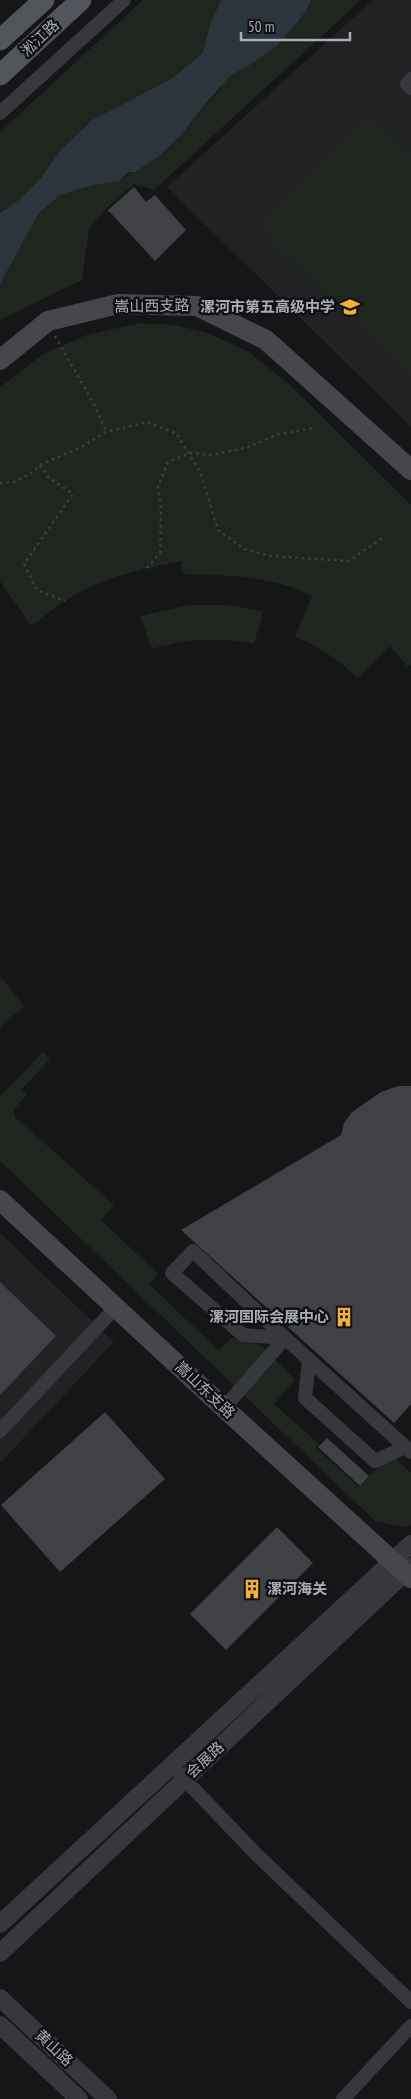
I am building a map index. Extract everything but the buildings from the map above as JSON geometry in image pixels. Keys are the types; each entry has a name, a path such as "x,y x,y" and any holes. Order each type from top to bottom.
{"main road":[{"name":"淞江路","path":"0,40 44,0"},
{"name":"淞江路","path":"0,75 81,0"},
{"name":"嵩山西支路","path":"0,360 48,321 118,304 197,306 266,340 411,470"},
{"name":"嵩山东支路","path":"0,1200 224,1408 405,1570"}],"street":[{"path":"0,113 124,0"},
{"path":"411,79 407,84 411,88"},
{"path":"285,1338 243,1335 172,1273 193,1251 285,1338 408,1449 375,1461 305,1398 309,1360"},
{"path":"0,1431 116,1308"},
{"path":"224,1408 285,1338"},
{"name":"会展路","path":"0,1953 405,1570 411,1544"},
{"name":"会展路","path":"0,1924 171,1765 405,1570"},
{"path":"171,1765 255,1853 411,2002"},
{"name":"黄山路","path":"0,1998 108,2099"},
{"name":"黄山路","path":"0,2025 79,2099"},
{"path":"344,2099 411,2026"}],"path":[{"path":"48,321 70,365 94,404 106,432"},
{"path":"0,483 14,482 30,474 40,465 83,446 106,432 147,422 176,433 190,452 200,472 218,530 244,550 270,556 349,561 385,536"},
{"path":"147,568 160,553 161,511 158,487 168,462 190,452 212,455 248,447 280,434 313,428"},
{"path":"40,465 49,478 72,494 24,564 37,590 65,601"}],"shaded area":[{"path":"143,0 221,0 210,24 203,53 171,79 92,120 60,151 40,179 20,199 0,213 0,132"},
{"path":"221,0 311,0 306,11 277,46 245,68 231,75 182,134 159,156 135,172 128,172 119,181 93,185 60,195 38,214 0,284 0,213 20,199 40,179 60,151 92,120 171,79 203,53 210,24"},
{"path":"311,0 361,0 154,190 134,184 106,209 89,228 82,280 0,320 0,284 37,214 60,195 93,185 119,181 182,134 200,110 221,89 222,84 231,75 245,68 306,11"},
{"name":"漯河市第五高级中学","path":"373,0 411,0 411,427 167,187"},
{"path":"365,118 384,129 411,157 411,378 273,241 263,218"},
{"path":"140,323 175,325 207,333 249,352 291,386 411,505 411,664 408,667 390,646 358,678 328,654 295,637 312,596 282,584 249,578 183,574 181,561 130,573 94,585 56,607 31,626 0,581 0,387 42,355 86,335"},
{"path":"190,605 229,605 263,612 254,644 228,640 203,640 177,643 152,649 140,616"},
{"path":"0,976 24,1006 0,1028"},
{"path":"43,1052 50,1059 22,1089 27,1095 14,1109 15,1117 114,1205 101,1220 158,1274 149,1284 218,1350 232,1338 262,1346 295,1380 274,1404 319,1444 316,1448 359,1487 385,1460 396,1459 411,1473 411,1525 405,1527 375,1521 0,1161 0,1096"},
{"path":"0,1233 114,1342 0,1463"}],"place":[{"name":"漯河市第五高级中学","path":"350,307"},
{"name":"漯河国际会展中心","path":"344,1317"},
{"name":"漯河海关","path":"252,1589"}]}
